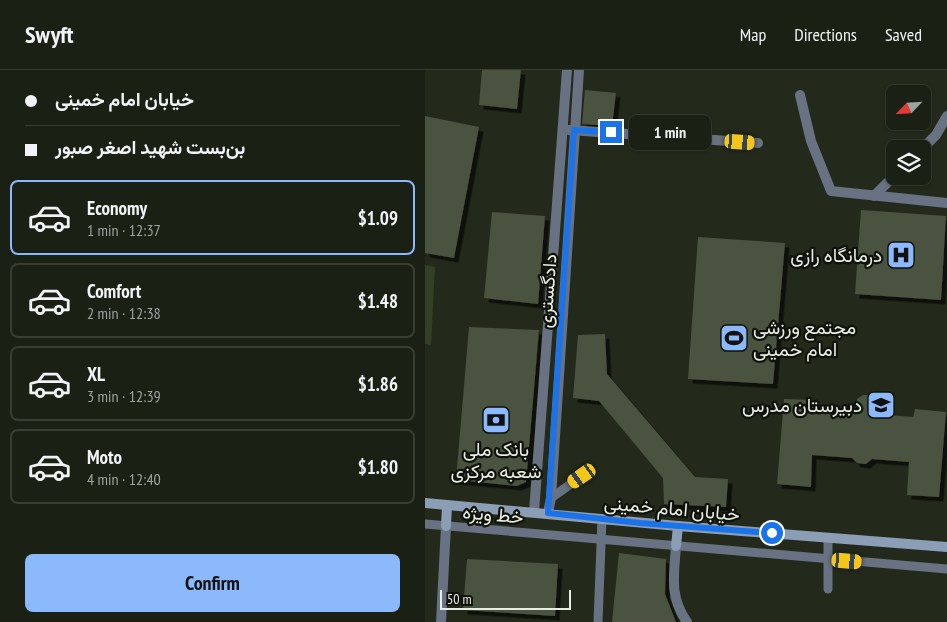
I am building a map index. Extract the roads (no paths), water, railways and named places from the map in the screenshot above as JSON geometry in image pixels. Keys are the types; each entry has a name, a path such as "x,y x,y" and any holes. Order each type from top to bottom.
{"main road":[{"name":"خیابان امام خمینی","path":"425,503 678,526 947,547"},
{"path":"446,526 447,505"},
{"path":"676,546 678,526"}],"street":[{"path":"534,512 567,70"},
{"name":"دادگستری","path":"548,513 551,498 579,70"},
{"path":"800,95 811,141 831,191 947,203"},
{"path":"931,140 947,116"},
{"path":"563,129 759,143"},
{"path":"874,196 886,185"},
{"path":"548,325 562,327"},
{"path":"441,622 446,526"},
{"path":"676,546 673,593 679,612 687,622"}],"lane":[{"path":"551,498 582,476"},
{"path":"598,622 602,519"},
{"name":"خط ویژه","path":"425,524 947,569"},
{"path":"828,538 828,589"}],"place":[{"name":"درمانگاه رازی","path":"901,255"},
{"name":"مجتمع ورزشی امام خمینی","path":"734,338"},
{"name":"دبیرستان مدرس","path":"881,405"},
{"name":"بانک ملی شعبه مرکزی","path":"496,420"}]}
